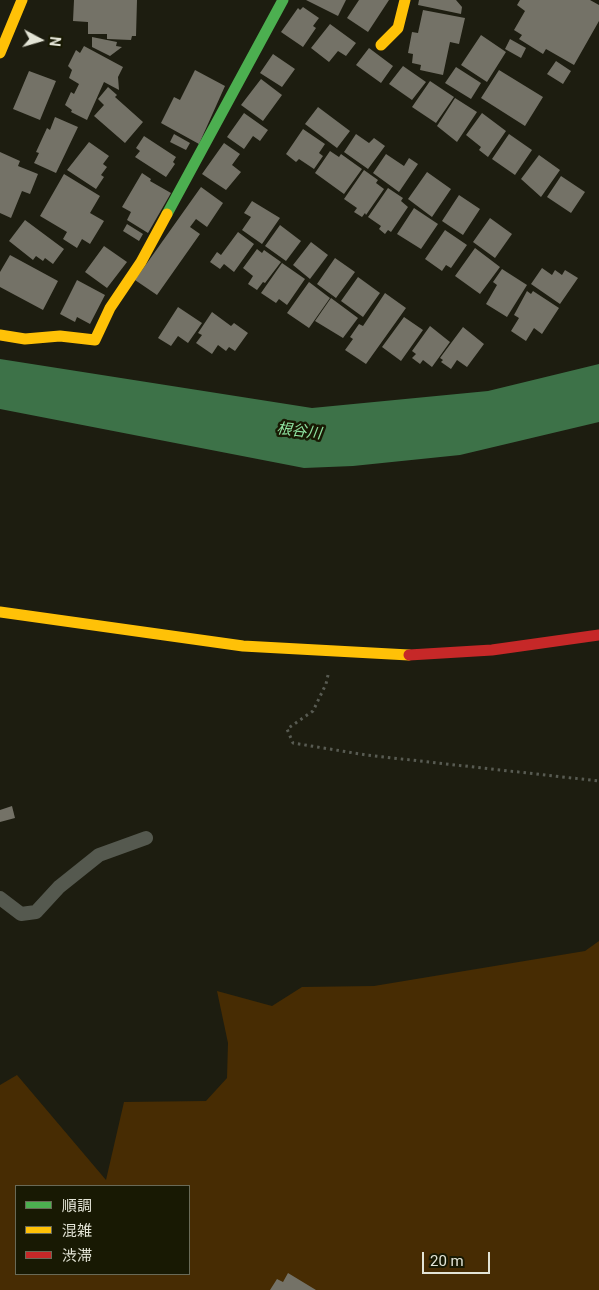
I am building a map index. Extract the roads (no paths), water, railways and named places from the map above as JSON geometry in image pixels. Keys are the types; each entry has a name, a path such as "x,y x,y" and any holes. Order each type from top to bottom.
{"street":[{"path":"0,53 22,0"},
{"path":"0,335 25,339 60,336 94,340 110,308 140,262 189,175 283,0"},
{"path":"381,45 398,28 405,0"},
{"path":"0,612 243,646 395,656 492,650 599,635"}],"lane":[{"path":"0,898 21,914 36,912 60,887 99,855 146,838"}],"water":[{"name":"根谷川","path":"0,359 312,408 488,391 599,364 599,422 460,455 353,466 304,468 0,409"}]}
